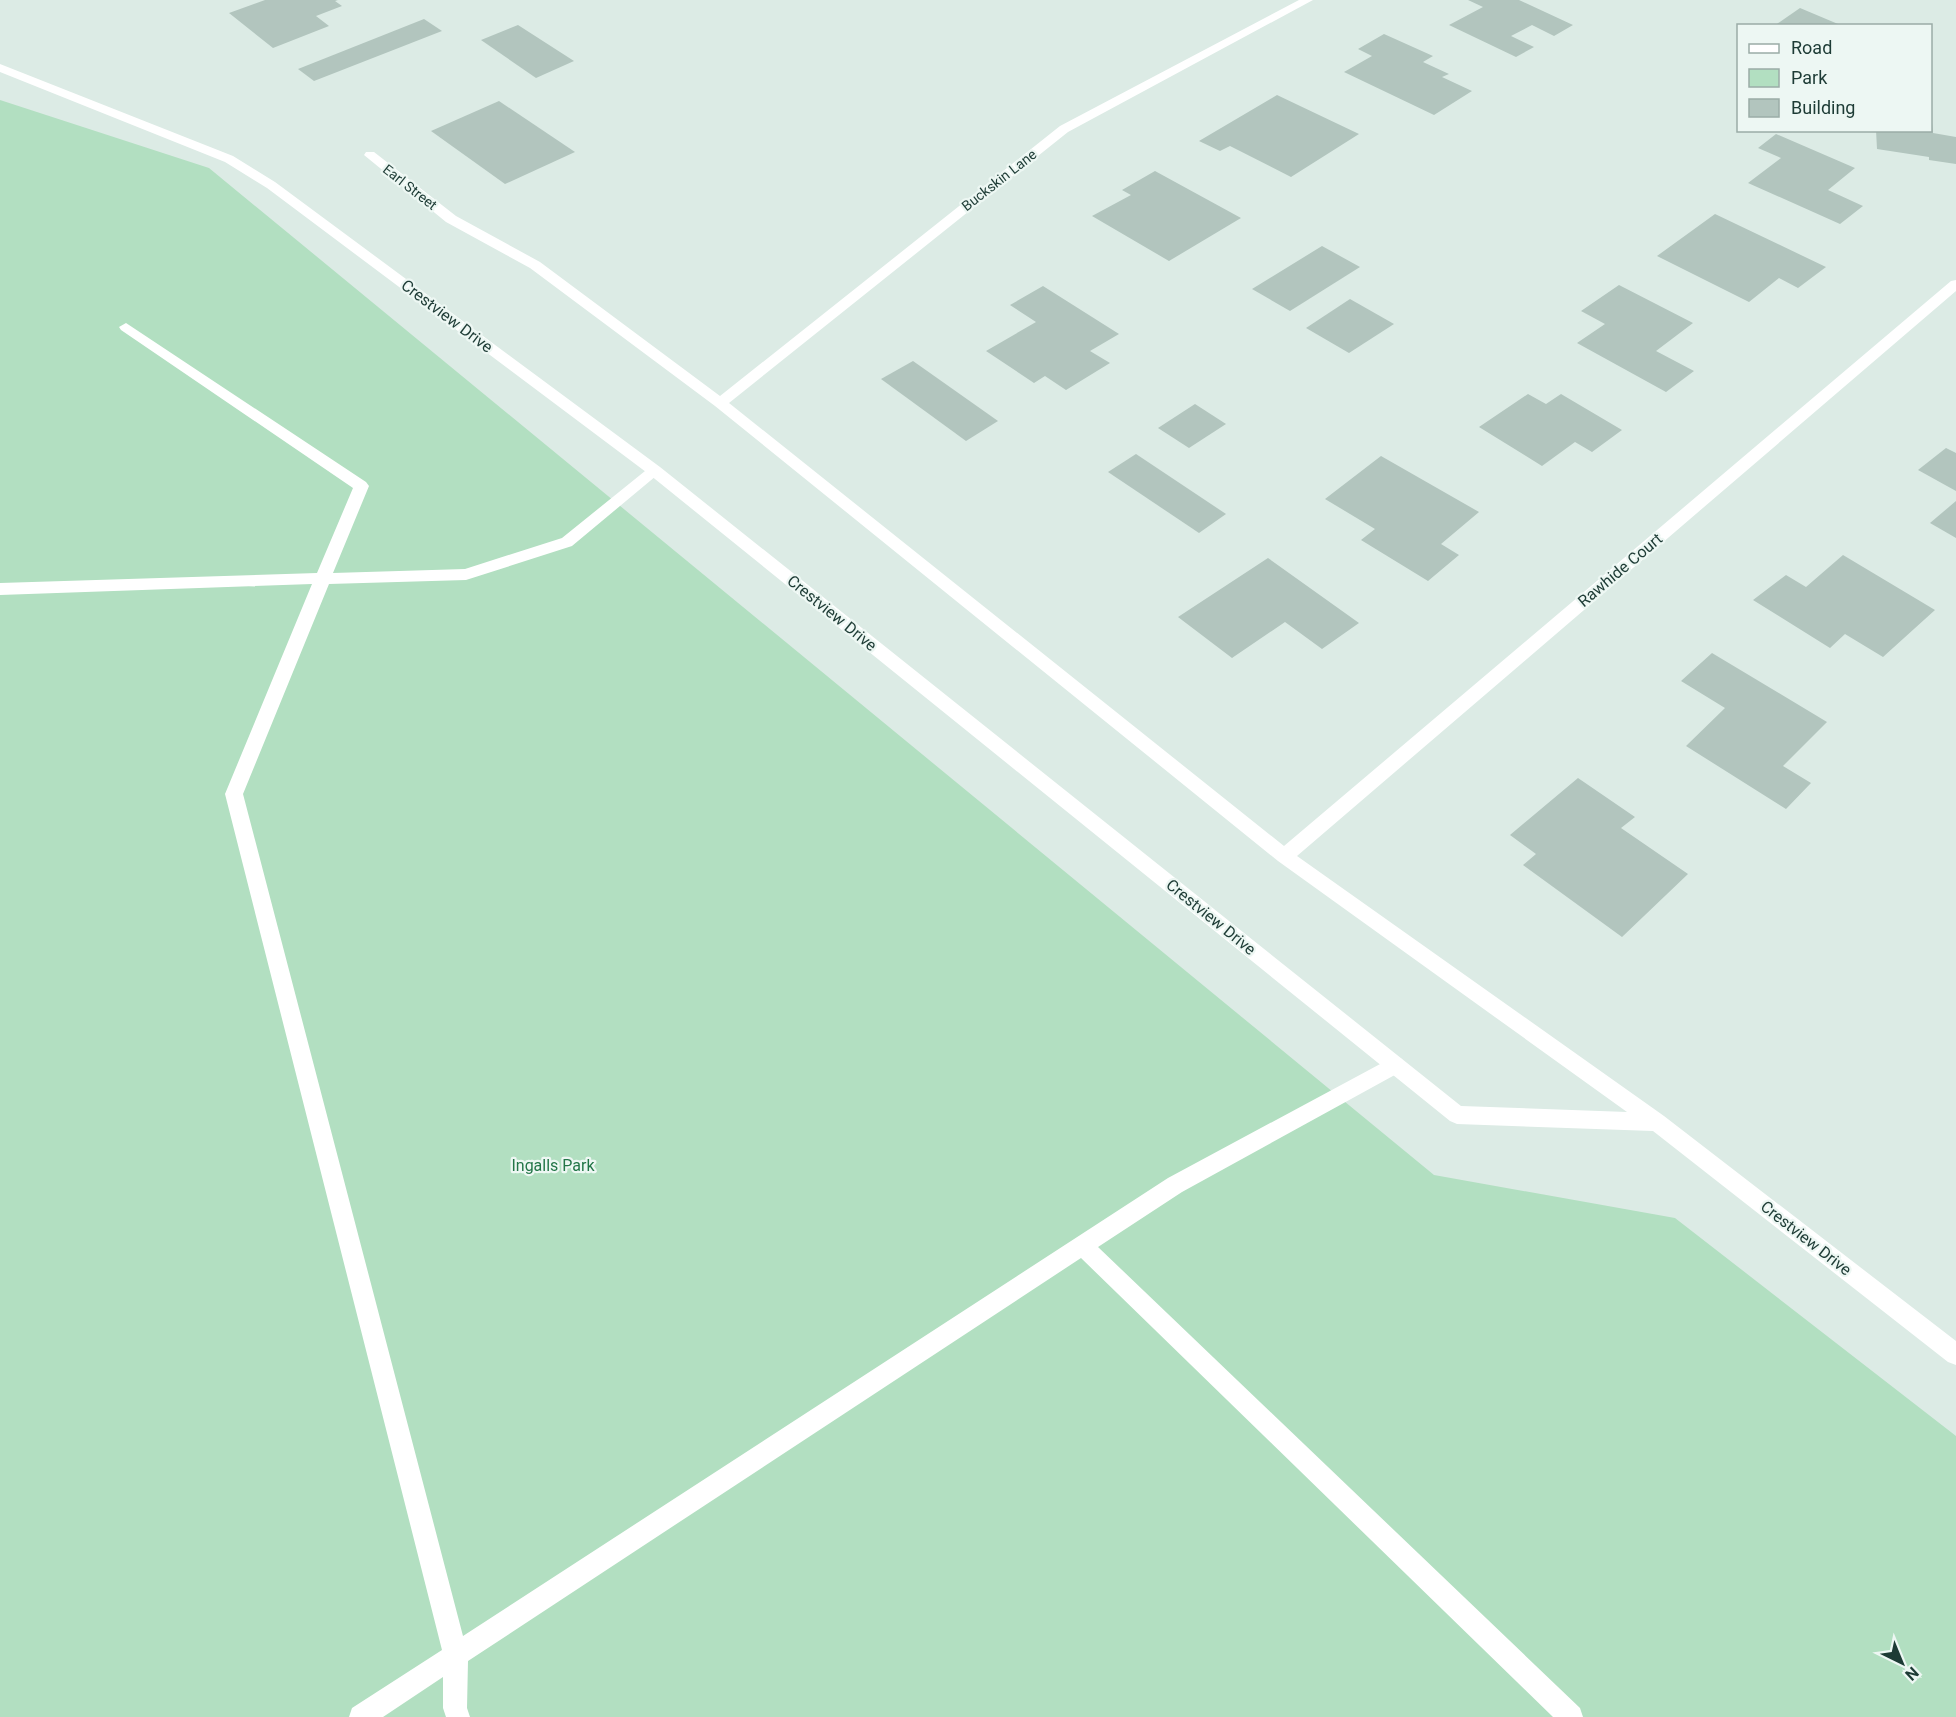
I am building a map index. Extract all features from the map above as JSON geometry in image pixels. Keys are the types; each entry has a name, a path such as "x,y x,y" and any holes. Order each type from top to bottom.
{"street":[{"name":"Buckskin Lane","path":"720,403 1064,129 1307,0"},
{"name":"Crestview Drive","path":"0,68 229,159 271,185 655,471 1457,1115 1657,1122"},
{"name":"Earl Street","path":"370,155 451,219"},
{"name":"Crestview Drive","path":"451,219 535,265 720,403 1284,856 1657,1122 1956,1354"},
{"name":"Rawhide Court","path":"1284,856 1956,284"},
{"path":"126,327 361,486 234,794 456,1655 455,1708 458,1717"},
{"path":"0,590 466,574 567,542 655,471"},
{"path":"361,1717 1175,1185 1395,1065"},
{"path":"1082,1245 1571,1717"}],"green space":[{"name":"Ingalls Park","path":"0,100 209,168 1434,1175 1675,1218 1956,1436 1956,1717 0,1717"}],"building":[{"path":"265,0 338,0 335,1 342,6 316,16 329,26 273,48 229,13"},
{"path":"1468,0 1519,0 1573,25 1554,36 1532,25 1511,36 1534,47 1516,57 1449,25 1483,7"},
{"path":"1800,8 1838,24 1777,24"},
{"path":"424,19 442,31 314,81 298,69"},
{"path":"518,25 574,61 536,78 481,40"},
{"path":"1384,34 1433,56 1423,62 1449,74 1442,77 1472,91 1434,115 1344,72 1372,56 1358,49"},
{"path":"1277,95 1359,134 1291,177 1230,146 1220,151 1199,141"},
{"path":"499,101 575,152 505,184 431,131"},
{"path":"1932,123 1933,133 1956,137 1956,164 1929,160 1929,157 1877,149 1876,132 1932,132"},
{"path":"1776,134 1855,168 1828,190 1863,206 1840,224 1748,183 1781,158 1758,148"},
{"path":"1155,171 1241,218 1169,261 1092,216 1131,195 1122,190"},
{"path":"1715,214 1826,267 1798,288 1779,278 1749,302 1657,256"},
{"path":"1322,246 1360,267 1290,311 1252,289"},
{"path":"1619,285 1693,323 1656,351 1694,371 1666,392 1577,343 1605,324 1581,311"},
{"path":"1043,286 1119,334 1090,351 1110,363 1066,390 1045,376 1034,383 986,351 1036,322 1010,305"},
{"path":"1350,299 1394,324 1349,353 1306,328"},
{"path":"913,361 998,421 966,441 881,379"},
{"path":"1528,394 1546,404 1561,394 1622,430 1592,452 1575,442 1542,466 1479,427"},
{"path":"1195,404 1226,424 1189,448 1158,428"},
{"path":"1946,448 1956,453 1956,491 1918,470"},
{"path":"1136,454 1226,514 1199,533 1108,472"},
{"path":"1381,456 1479,512 1441,544 1459,555 1428,581 1361,540 1375,529 1325,499"},
{"path":"1956,501 1956,538 1930,523"},
{"path":"1843,555 1935,610 1883,657 1845,634 1830,648 1753,600 1786,575 1806,587"},
{"path":"1268,558 1359,623 1322,649 1285,622 1232,658 1178,617"},
{"path":"1712,653 1827,722 1783,766 1811,783 1786,809 1686,746 1725,708 1681,681"},
{"path":"1578,778 1635,817 1621,828 1688,874 1622,937 1523,865 1536,854 1510,835"}]}
